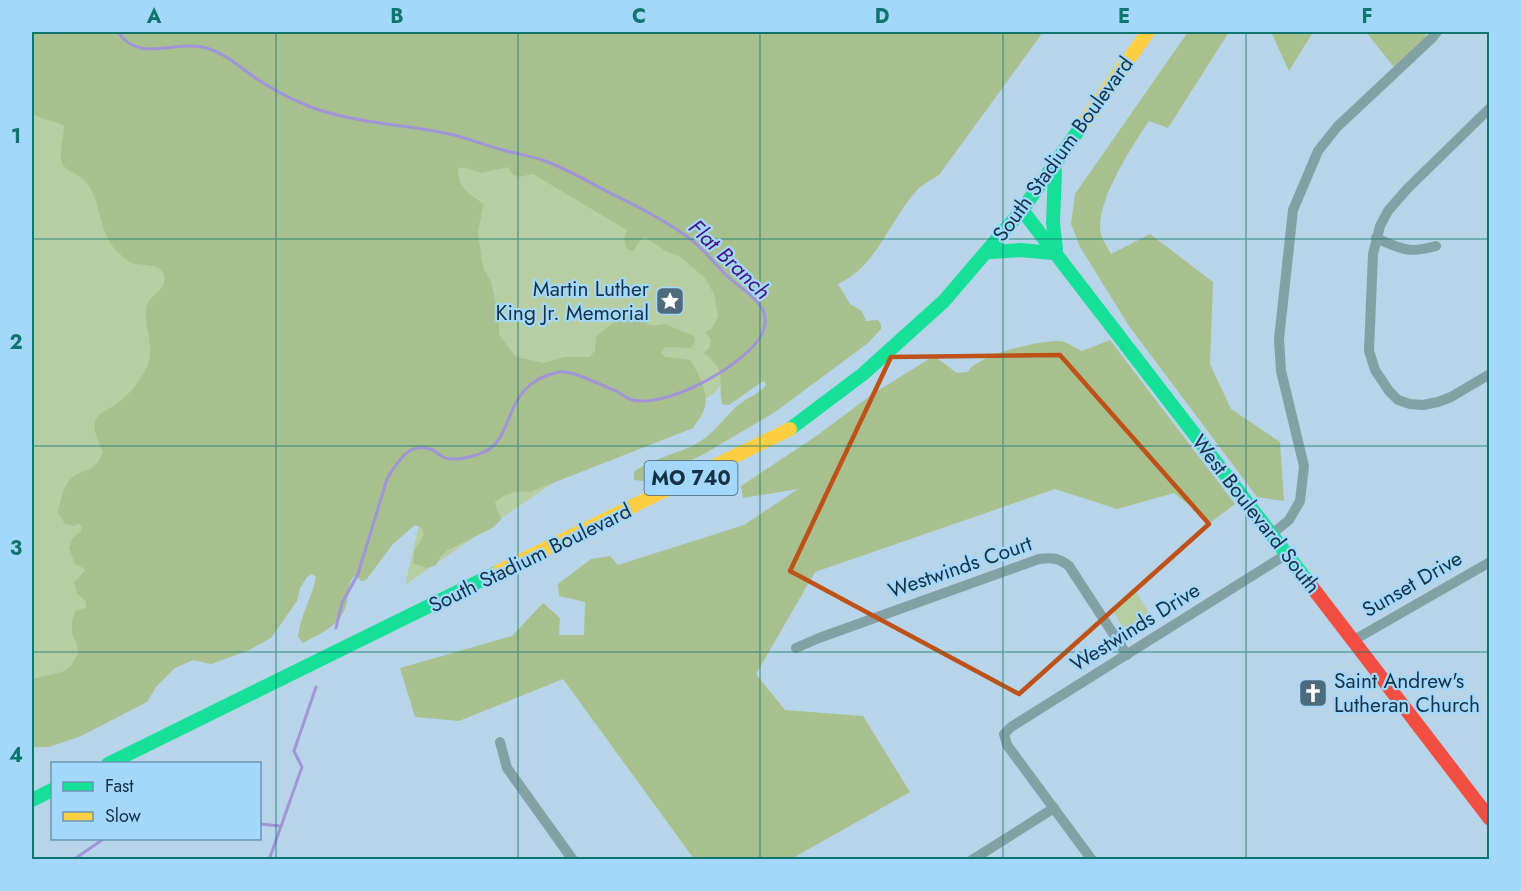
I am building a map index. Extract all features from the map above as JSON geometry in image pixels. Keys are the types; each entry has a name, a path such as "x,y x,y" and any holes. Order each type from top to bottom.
{"main road":[{"name":"South Stadium Boulevard","path":"112,762 788,430 863,374 944,301 1022,210 1148,32"},
{"path":"988,250 991,252 1017,249 1038,250 1052,254 1055,252 1053,223 1056,171 1053,167"},
{"name":"West Boulevard South","path":"1022,210 1490,819"},
{"path":"32,800 51,790"}],"street":[{"path":"1272,534 1289,520 1300,501 1304,466 1281,371 1279,339 1293,210 1318,151 1337,127 1437,32"},
{"path":"1490,108 1388,211 1376,238 1373,254 1369,351 1375,370 1389,391 1398,400 1410,404 1423,405 1451,397 1490,374"},
{"path":"1376,238 1406,250 1418,251 1436,246"},
{"name":"Westwinds Drive","path":"1054,808 1007,745 1004,734 1011,727 1287,554"},
{"name":"Westwinds Court","path":"796,648 1028,562 1052,556 1069,566 1127,655"},
{"name":"Sunset Drive","path":"1354,640 1490,562"},
{"path":"500,742 507,768 573,860"},
{"path":"972,860 1054,808 1092,860"}],"highlighted area":[{"path":"1060,355 1209,524 1019,694 790,571 891,357"}],"green space":[{"path":"32,32 63,32 140,197 177,309 97,638 32,710"},
{"path":"32,32 1043,32 939,175 919,188 874,254 863,266 838,284 850,304 862,311 866,321 878,320 881,329 868,343 775,412 704,454 643,481 634,480 634,472 647,464 700,442 740,404 766,385 764,381 729,405 722,404 719,371 704,353 710,347 711,339 705,332 712,328 718,316 714,294 705,278 679,256 667,252 645,237 633,251 627,249 624,239 627,230 533,174 518,177 511,173 508,167 481,173 464,167 458,169 462,186 484,204 478,230 483,267 491,282 499,318 499,335 516,357 544,363 564,357 589,357 595,351 596,337 623,318 642,313 646,317 647,324 654,326 665,324 694,336 695,341 691,348 665,347 661,353 665,357 690,360 702,382 705,406 693,428 530,492 520,491 503,496 495,502 502,518 494,527 448,550 436,565 426,568 413,563 414,552 424,534 422,528 415,525 393,544 366,580 361,581 355,575 352,578 345,609 336,622 324,632 303,643 298,637 316,577 312,574 307,577 300,588 297,601 271,638 247,651 211,664 193,660 175,668 156,687 147,702 81,736 49,747 32,747 32,679 62,672 71,666 78,653 72,634 72,621 75,611 86,608 86,602 77,593 74,582 85,571 75,564 69,548 82,526 65,524 58,512 61,500 70,480 92,468 103,453 95,430 96,419 127,395 146,369 150,357 146,319 147,305 165,280 159,268 130,262 111,245 89,187 62,162 64,126 32,113"},
{"path":"1188,32 1229,32 1168,128 1149,121 1111,187 1101,216 1100,231 1111,254 1150,234 1213,282 1210,364 1231,409 1280,442 1284,501 1257,497 1129,326 1080,247 1071,224 1075,194"},
{"path":"1271,32 1313,32 1289,71"},
{"path":"1366,32 1423,32 1427,36 1394,67"},
{"path":"412,129 479,143 729,277 734,364 714,394 583,462 405,585 425,500"},
{"path":"1110,340 1235,504 1211,522 1174,493 1117,509 1055,489 815,572 756,674 785,710 863,716 910,792 791,859 694,859 563,679 459,721 415,717 400,668 512,636 543,603 560,618 559,635 584,635 585,602 559,596 558,584 591,559 610,556 618,565 744,525 798,489 743,498 741,486 815,437 874,393 934,356 957,373 968,372 973,366 995,354 1024,346 1060,341 1082,351"},
{"path":"1136,592 1155,623 1130,638 1111,608"}],"waterway":[{"name":"Flat Branch","path":"118,32 126,41 136,47 146,49 191,46 210,49 230,59 281,93 325,112 359,120 452,135 553,164 641,208 680,231 700,247 763,310 764,328 759,339 749,350 719,373 682,392 647,401 632,400 588,379 572,373 559,372 540,378 527,388 518,399 501,435 494,445 484,452 458,459 443,457 425,448 411,450 405,454 387,479 358,574 342,603 336,628"},
{"name":"Flat Branch","path":"269,860 302,767 294,751 316,687"},
{"path":"261,824 280,826"},
{"path":"73,860 102,840"}],"traffic: fast":[{"path":"790,429 863,374 944,301 1022,210 1083,124"},
{"path":"988,250 991,252 1021,250 1052,253 1056,249 1053,223 1055,171 1053,167"},
{"path":"1022,210 1312,587"},
{"path":"112,762 498,572"},
{"path":"32,800 51,790"}],"traffic: slow":[{"path":"1083,124 1148,32"},
{"path":"498,572 790,429"}],"traffic: jam":[{"path":"1312,587 1490,819"}],"place":[{"name":"Martin Luther King Jr. Memorial","path":"670,301"},
{"name":"Saint Andrew's Lutheran Church","path":"1313,693"}]}
